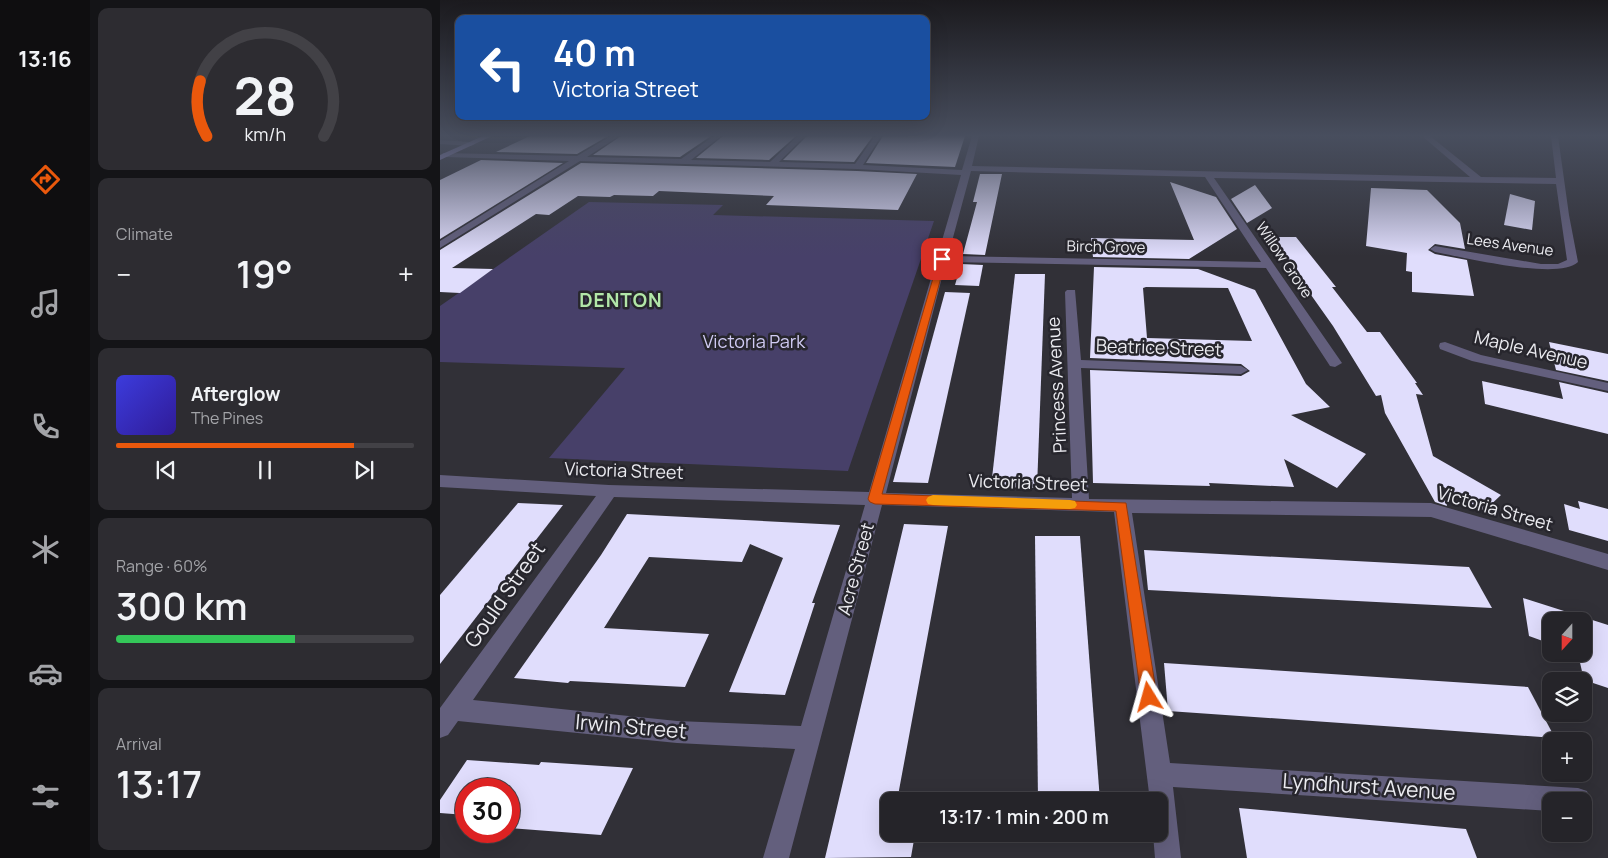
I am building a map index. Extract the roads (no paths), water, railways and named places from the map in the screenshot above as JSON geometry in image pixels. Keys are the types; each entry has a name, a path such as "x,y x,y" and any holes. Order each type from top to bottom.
{"street":[{"path":"440,245 551,176"},
{"name":"Acre Street","path":"776,858 964,176"},
{"name":"Willow Grove","path":"1209,176 1270,264 1335,363"},
{"path":"1278,176 1559,181"},
{"path":"1474,176 1478,179"},
{"name":"Lees Avenue","path":"1435,249 1541,267 1559,267 1573,262 1559,176"},
{"name":"Birch Grove","path":"942,259 1270,264"},
{"name":"Princess Avenue","path":"1071,292 1081,505"},
{"name":"Maple Avenue","path":"1445,346 1477,358 1608,387"},
{"name":"Beatrice Street","path":"1075,364 1241,370"},
{"name":"Victoria Street","path":"440,481 609,491 875,499 1122,506 1430,510 1608,562"},
{"name":"Gould Street","path":"447,718 609,491"},
{"path":"1122,506 1160,774 1168,858"},
{"name":"Irwin Street","path":"447,718 809,738"},
{"name":"Lyndhurst Avenue","path":"1160,774 1542,798"}],"district":[{"name":"DENTON","path":"621,300"}],"park label":[{"name":"Victoria Park","path":"754,342"}]}
